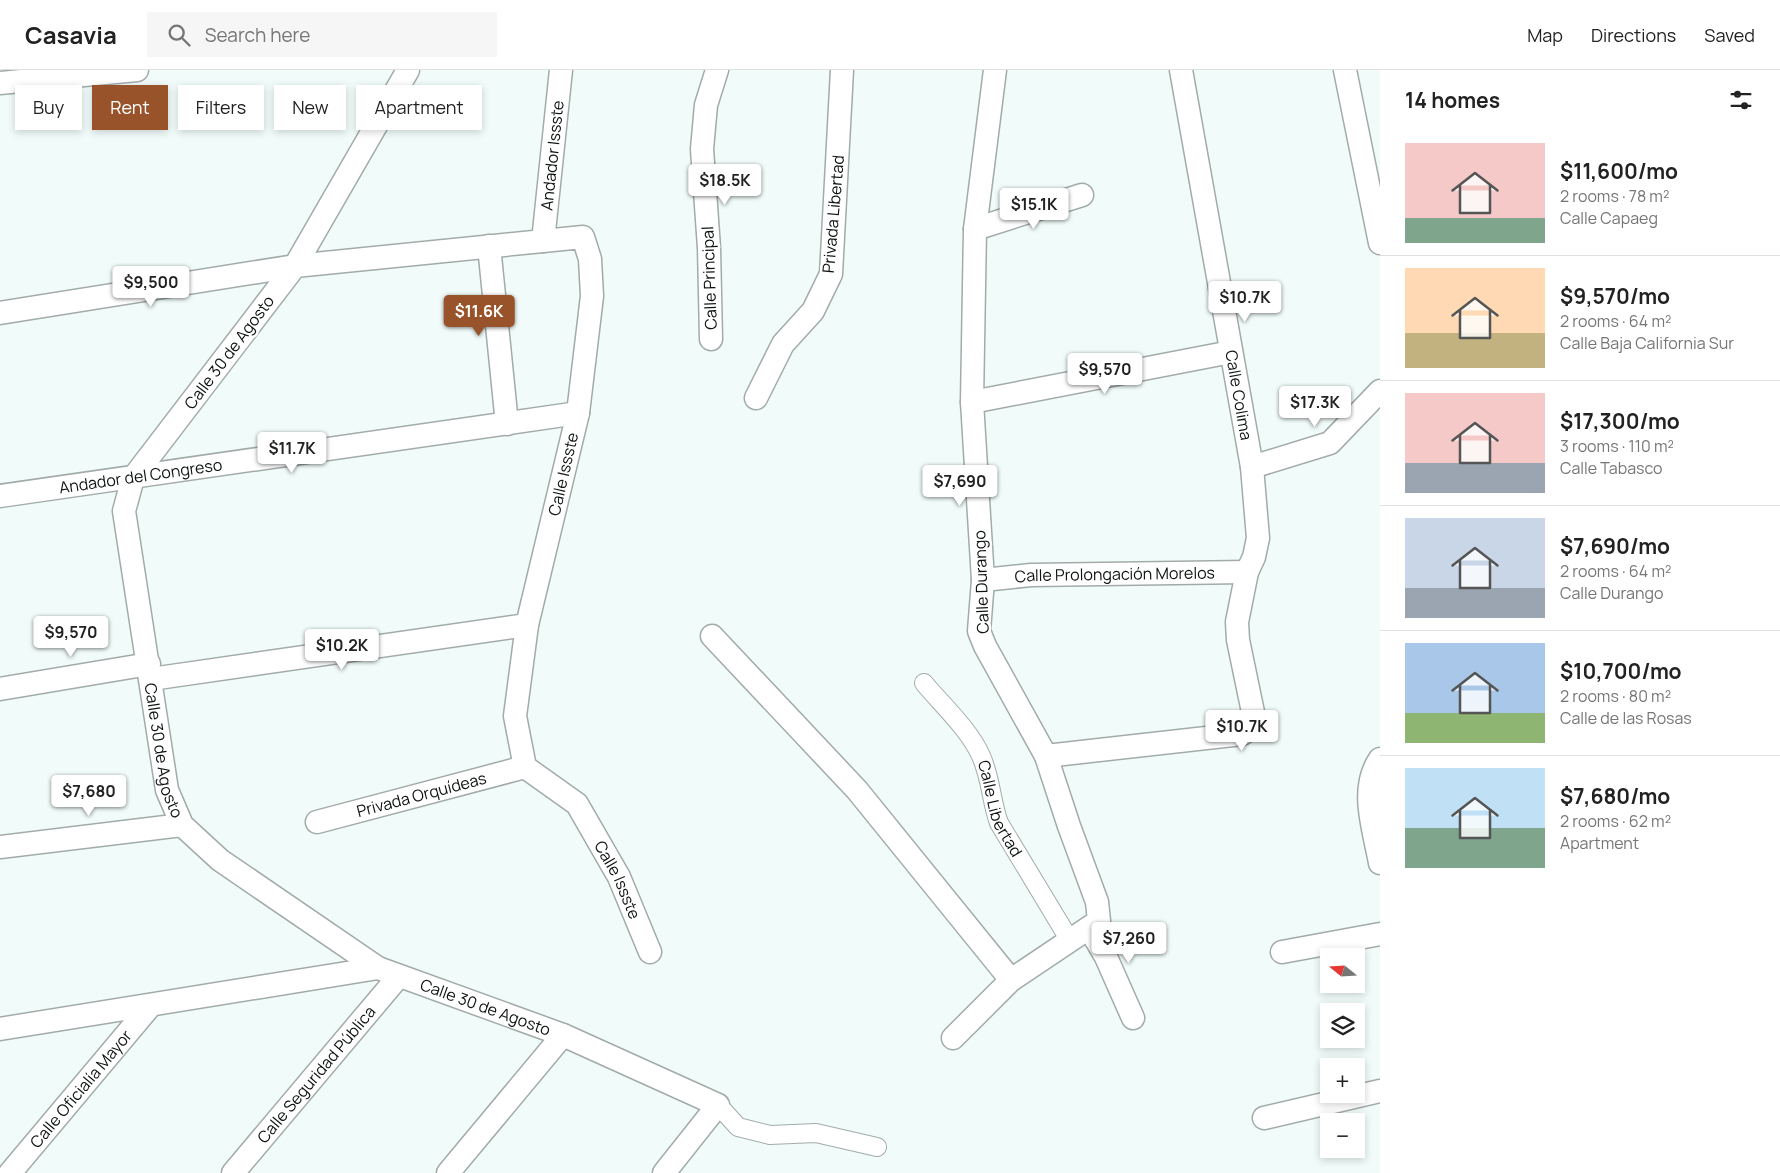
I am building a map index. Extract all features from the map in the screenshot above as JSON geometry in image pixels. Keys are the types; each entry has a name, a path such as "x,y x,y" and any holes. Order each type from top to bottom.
{"street":[{"path":"0,83 137,70"},
{"name":"Calle 30 de Agosto","path":"408,70 295,266 132,478 124,511 167,790 182,825 220,860 378,968 563,1035 718,1104 738,1127 770,1135 816,1133 877,1148"},
{"name":"Andador Issste","path":"543,241 561,70"},
{"name":"Calle Principal","path":"711,339 709,248 702,149 706,105 717,70"},
{"name":"Privada Libertad","path":"756,398 783,344 812,311 831,274 842,70"},
{"name":"Calle Durango","path":"995,70 975,229 972,402 983,580 980,631 1046,756 1068,826 1097,902 1094,924 1106,957 1133,1018"},
{"name":"Calle Colima","path":"1046,756 1242,734 1251,728 1254,717 1238,640 1237,622 1247,572 1254,557 1258,538 1252,467 1180,70"},
{"path":"1345,70 1380,243"},
{"path":"975,229 1082,195"},
{"name":"Calle Issste","path":"0,313 295,266 583,237 590,258 592,296 578,413 527,625 514,716 525,768 577,804 619,877 650,952"},
{"path":"489,246 507,424"},
{"path":"972,402 1231,352"},
{"path":"1252,467 1330,443 1380,391"},
{"name":"Andador del Congreso","path":"0,496 578,413"},
{"name":"Calle Prolongación Morelos","path":"983,580 1031,576 1247,572"},
{"path":"0,689 527,625"},
{"path":"712,636 857,790 1011,980"},
{"name":"Calle Libertad","path":"924,684 963,729 981,755 991,786 992,805 999,823 1070,939"},
{"path":"1378,765 1368,795 1380,863"},
{"name":"Privada Orquídeas","path":"317,822 525,768"},
{"path":"0,847 182,825"},
{"path":"953,1038 1011,980 1094,924"},
{"path":"1282,952 1380,934"},
{"path":"0,1030 378,968"},
{"name":"Calle Seguridad Pública","path":"234,1173 399,976"},
{"name":"Calle Oficialía Mayor","path":"10,1173 151,1005"},
{"path":"448,1173 563,1035"},
{"path":"1264,1118 1380,1091"},
{"path":"664,1173 718,1104"}]}
